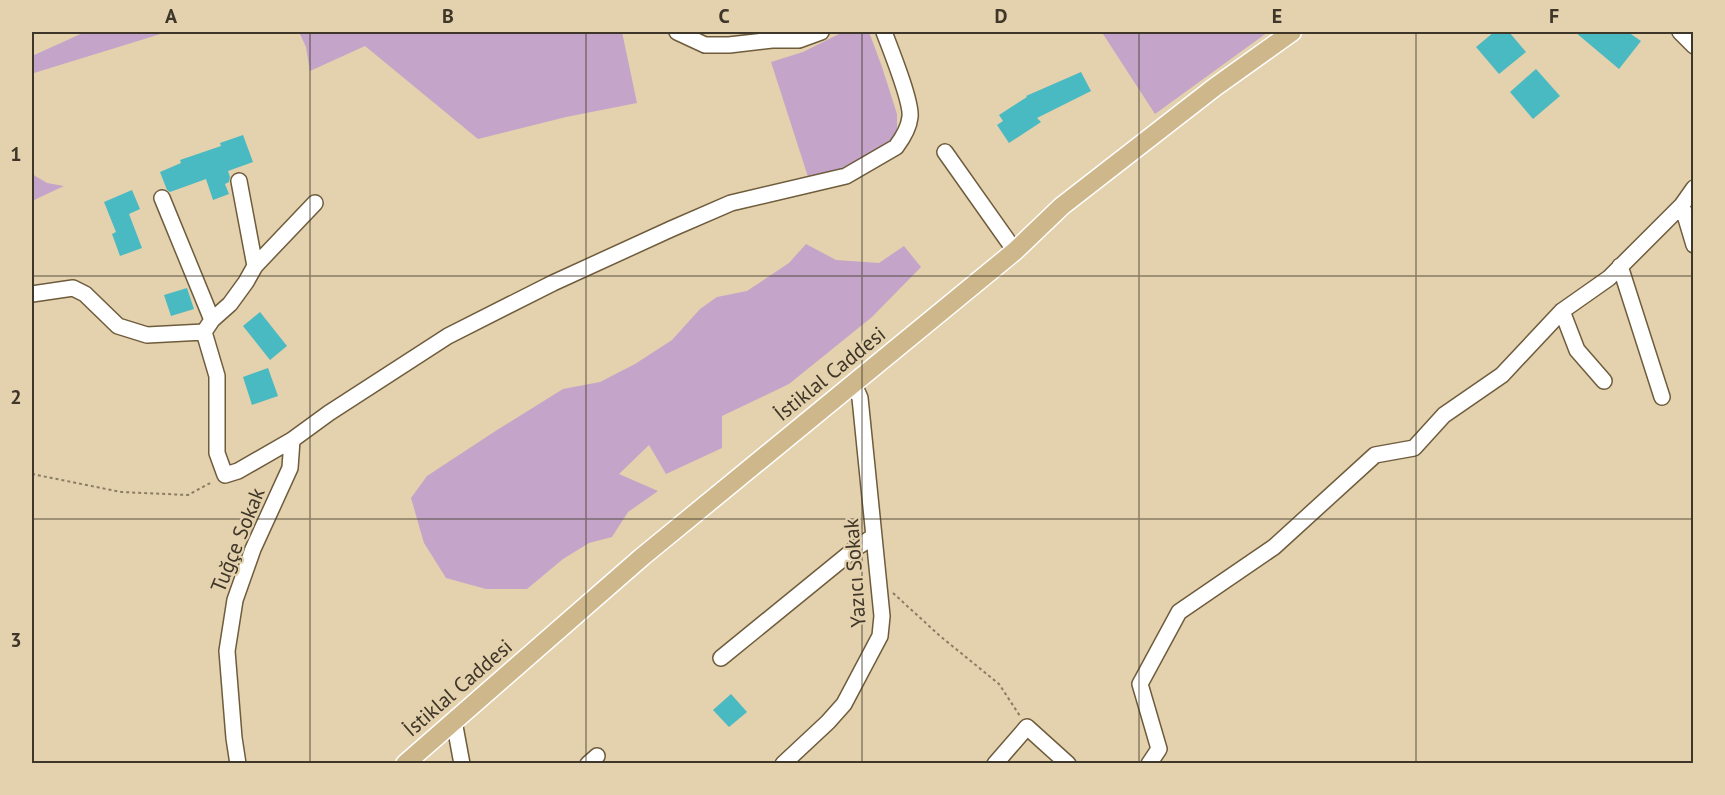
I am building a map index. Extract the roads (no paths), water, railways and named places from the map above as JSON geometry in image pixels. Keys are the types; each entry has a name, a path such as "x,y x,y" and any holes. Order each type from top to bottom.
{"main road":[{"name":"İstiklal Caddesi","path":"405,764 642,557 1015,251 1062,206 1215,87 1292,32"}],"street":[{"path":"677,32 705,45 729,45 772,40 800,40 821,32"},
{"path":"162,198 208,326 217,376 218,453 225,476 292,440 329,413 448,336 553,283 731,203 846,176 896,147 910,116 906,94 884,32"},
{"path":"1680,32 1694,46"},
{"path":"945,152 1015,251"},
{"path":"239,181 255,266"},
{"path":"1149,764 1159,749 1140,684 1179,612 1274,547 1375,455 1414,448 1444,415 1502,375 1562,311 1609,278 1682,205 1694,188"},
{"path":"32,294 74,288 84,294 118,326 147,335 208,326 230,304 255,266 315,203"},
{"path":"1682,205 1694,245"},
{"path":"1620,266 1662,397"},
{"path":"1562,311 1577,350 1604,381"},
{"name":"Yazıcı Sokak","path":"783,764 844,704 880,636 882,616 879,578 861,398 854,384"},
{"name":"Tuğçe Sokak","path":"238,764 227,651 235,600 253,549 290,468 292,440"},
{"path":"721,658 856,548 874,536"},
{"path":"454,721 462,764"},
{"path":"995,764 1027,727 1068,764"}]}
